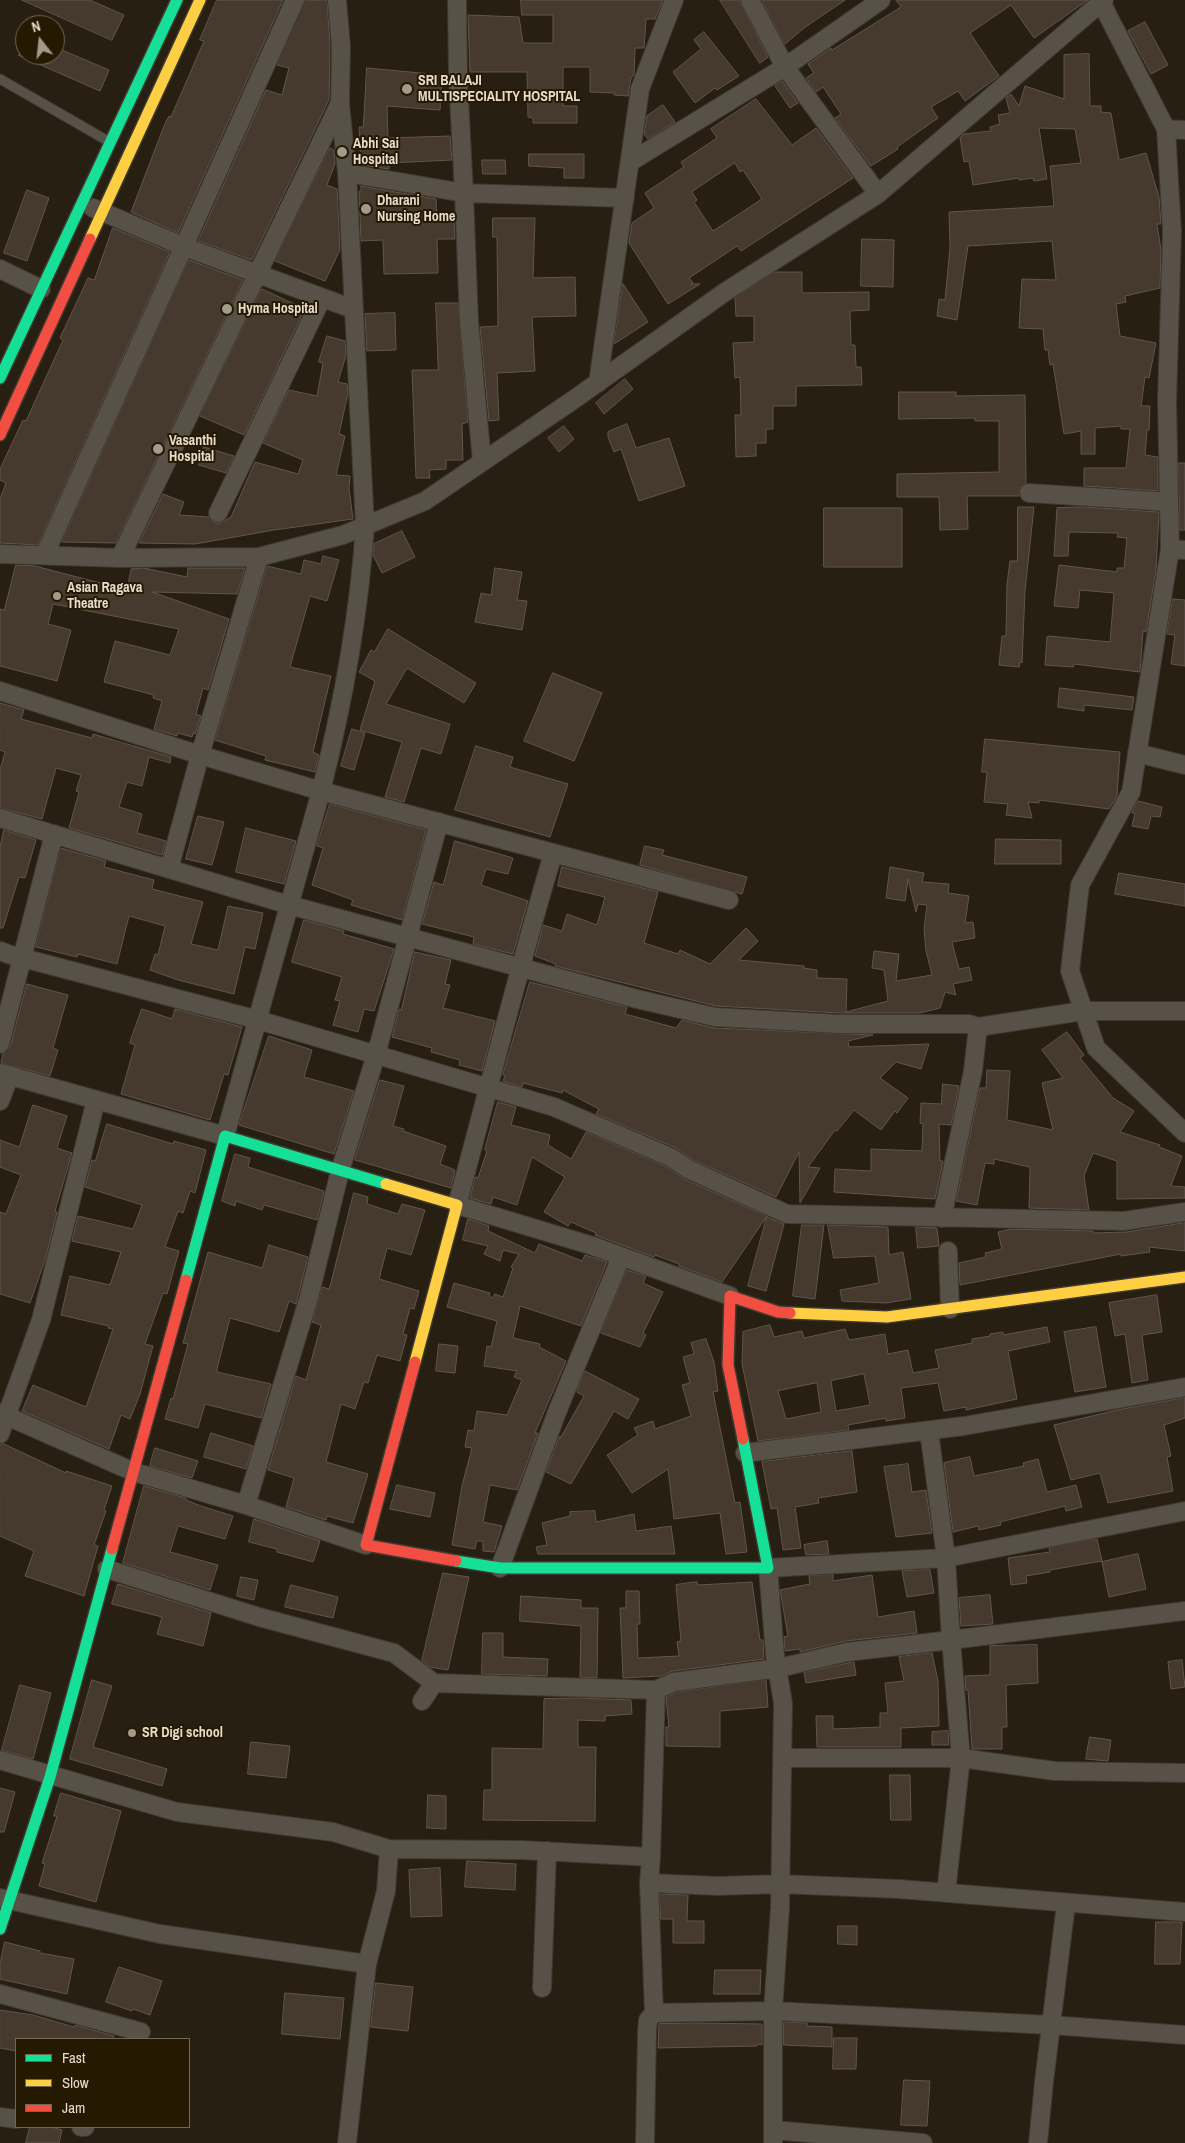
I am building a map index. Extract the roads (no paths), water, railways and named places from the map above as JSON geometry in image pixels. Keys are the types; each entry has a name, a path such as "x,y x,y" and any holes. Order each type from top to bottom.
{"street":[{"path":"0,378 177,0"},
{"path":"0,435 200,0"},
{"path":"45,554 295,0"},
{"path":"0,1929 4,1899 50,1777 321,791 342,705 362,580 365,526 347,173 340,104 341,46 337,0"},
{"path":"457,0 458,79 468,321 482,462"},
{"path":"598,383 640,89 674,0"},
{"path":"750,0 785,67 878,194"},
{"path":"630,162 785,67 881,0"},
{"path":"0,554 120,558 259,557 343,535 425,502 598,383 725,292 878,194 1103,1 1166,129 1178,232 1167,401 1169,502 1177,549 1131,792 1080,885 1070,971 1096,1048 1185,1133"},
{"path":"120,558 340,104"},
{"path":"1166,129 1185,130"},
{"path":"347,173 464,193 625,198"},
{"path":"82,203 185,247 353,309"},
{"path":"0,269 41,289"},
{"path":"218,513 322,298"},
{"path":"1029,493 1169,502"},
{"path":"169,869 200,755 259,557"},
{"path":"0,691 200,755 321,791 729,900"},
{"path":"1137,753 1185,765"},
{"path":"0,818 289,905 637,999 715,1017 840,1024 969,1024 978,1027 1083,1011 1185,1011"},
{"path":"246,1505 309,1297 340,1171 376,1055 439,822"},
{"path":"0,1044 54,834"},
{"path":"366,1545 489,1089 520,966 553,854"},
{"path":"0,951 22,959 23,956"},
{"path":"23,956 23,958 258,1020 554,1107 672,1158 688,1169 787,1214 1124,1221 1185,1212"},
{"path":"942,1218 973,1071 978,1027"},
{"path":"0,1100 5,1074 225,1136 592,1246 778,1312 887,1317 1185,1277"},
{"path":"0,1434 4,1414 41,1320 96,1100"},
{"path":"948,1251 950,1308"},
{"path":"500,1568 557,1412 621,1257"},
{"path":"730,1296 728,1365 768,1568 776,1655 783,1704 780,1884 773,2011 773,2137 923,2143"},
{"path":"745,1453 929,1431 1185,1387"},
{"path":"4,1414 134,1472 246,1505 366,1545 500,1568 768,1568 946,1558 1185,1511"},
{"path":"929,1431 946,1558 961,1758 946,1893"},
{"path":"107,1569 259,1617 394,1653 434,1684 656,1690 674,1682 779,1668 847,1652 1185,1611"},
{"path":"422,1701 434,1684"},
{"path":"645,2143 647,2032 648,2020 654,2012 649,1883 656,1690"},
{"path":"783,1758 961,1758 1055,1771 1185,1773"},
{"path":"0,1760 50,1777 177,1812 333,1832 389,1849 547,1852 651,1857"},
{"path":"347,2143 368,1964 386,1891 389,1849"},
{"path":"542,1988 547,1852"},
{"path":"649,1883 718,1886 780,1884 899,1889 1066,1904 1185,1912"},
{"path":"4,1899 160,1934 368,1964"},
{"path":"1038,2143 1066,1904"},
{"path":"0,1994 141,2032"},
{"path":"654,2012 773,2011 1051,2025 1185,2035"},
{"path":"0,2117 15,2119"}],"lane":[{"path":"0,79 111,143"}],"place":[{"name":"SRI BALAJI MULTISPECIALITY HOSPITAL","path":"407,89"},
{"name":"Abhi Sai Hospital","path":"342,152"},
{"name":"Dharani Nursing Home","path":"366,209"},
{"name":"Hyma Hospital","path":"227,309"},
{"name":"Vasanthi Hospital","path":"158,449"},
{"name":"Asian Ragava Theatre","path":"57,596"},
{"name":"SR Digi school","path":"132,1733"}]}
